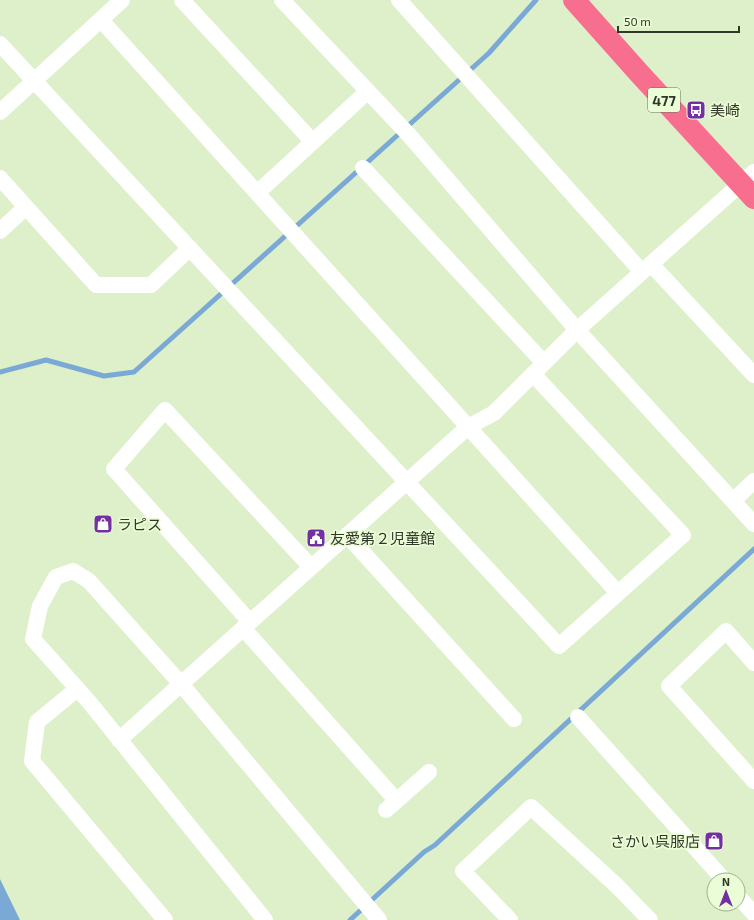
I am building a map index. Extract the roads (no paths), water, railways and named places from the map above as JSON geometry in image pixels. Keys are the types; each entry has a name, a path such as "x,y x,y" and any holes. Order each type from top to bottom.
{"highway":[{"name":"477","path":"574,0 639,73 750,184"}],"street":[{"path":"0,112 122,0"},
{"path":"182,0 313,142"},
{"path":"282,0 408,135 576,330 754,524"},
{"path":"399,0 646,268 754,375"},
{"path":"101,20 618,593"},
{"path":"0,44 560,646 683,535 363,168"},
{"path":"257,193 368,91"},
{"path":"0,178 96,286 151,285 190,248"},
{"path":"119,740 468,427 494,413 576,330 646,268 750,184"},
{"path":"0,231 26,207"},
{"path":"311,567 165,410 114,469 246,625 391,805 429,772"},
{"path":"733,501 754,481"},
{"path":"348,535 514,719"},
{"path":"265,920 77,689 33,639 40,606 56,577 73,571 89,581 181,684 379,920"},
{"path":"754,662 726,631 669,686 754,781"},
{"path":"77,689 37,722 32,761 165,920"},
{"path":"578,717 717,872"},
{"path":"510,920 462,871 531,807 617,886 650,920"},
{"path":"746,905 754,914"}],"water":[{"path":"0,879 20,920 0,920"}],"waterway":[{"path":"0,372 46,360 104,376 134,372 489,53 536,0"},
{"path":"350,920 424,852 435,845 754,549"}],"place":[{"name":"美崎","path":"696,110"},
{"name":"ラピス","path":"103,524"},
{"name":"友愛第２児童館","path":"316,538"},
{"name":"さかい呉服店","path":"714,841"}]}
